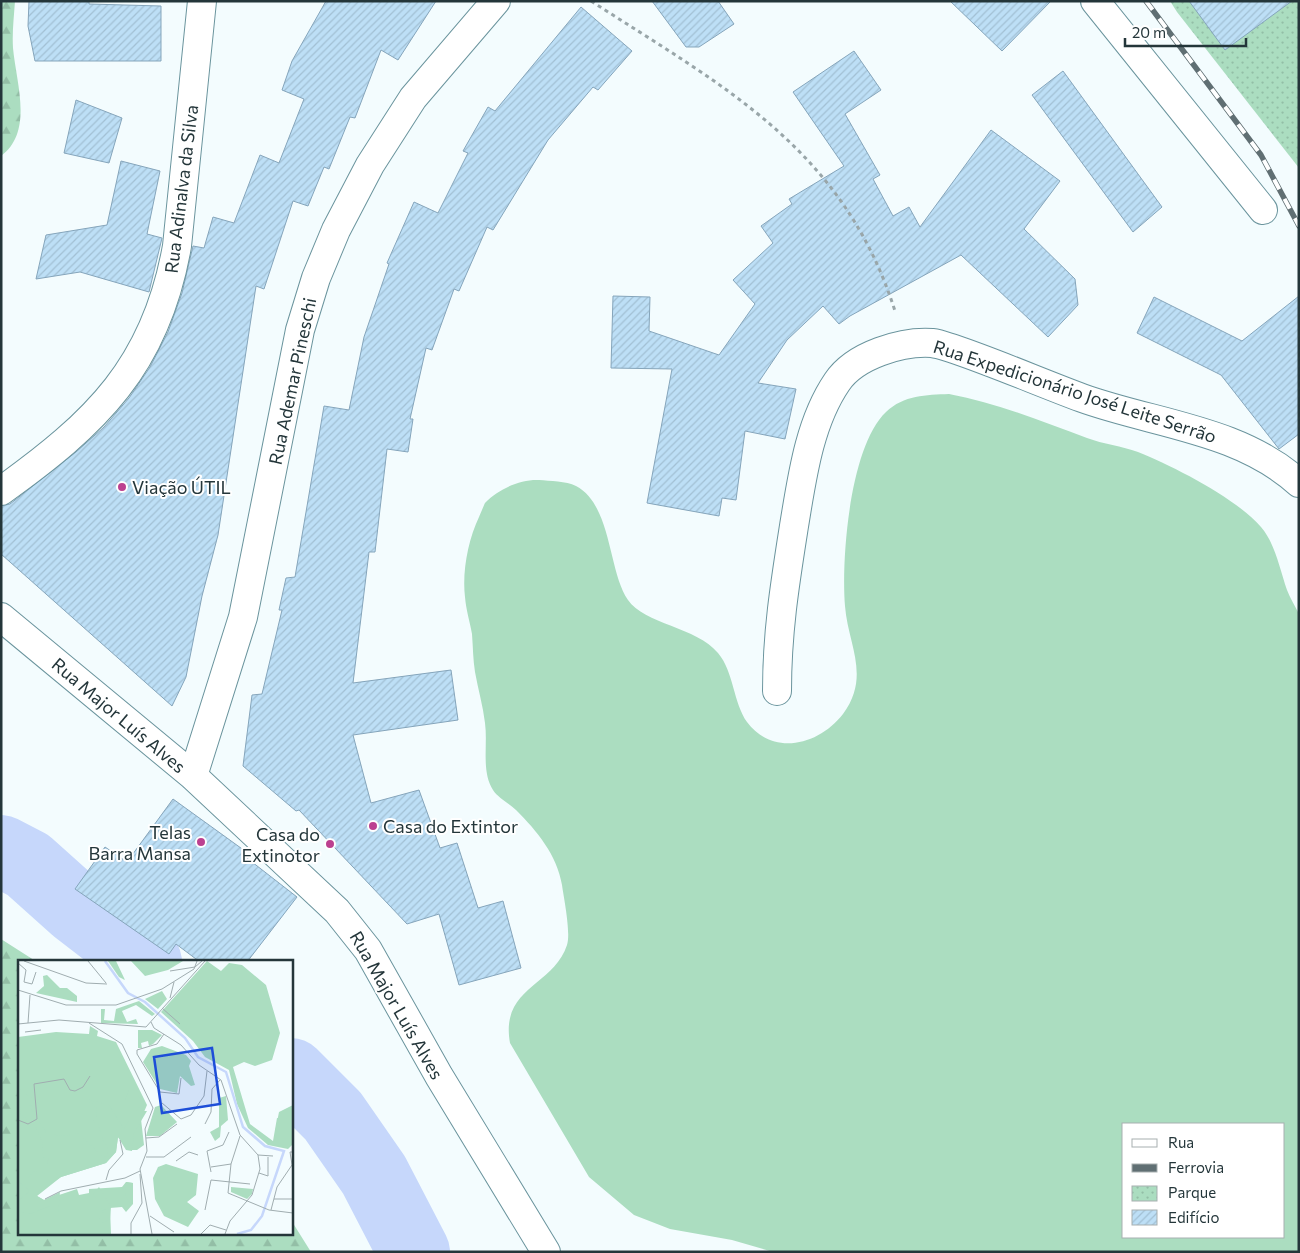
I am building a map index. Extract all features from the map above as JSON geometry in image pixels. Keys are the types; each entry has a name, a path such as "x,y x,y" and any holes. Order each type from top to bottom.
{"street":[{"name":"Rua Adinalva da Silva","path":"1,491 45,460 98,412 117,389 138,356 156,321 171,282 177,246 202,1"},
{"name":"Rua Ademar Pineschi","path":"193,776 243,617 300,330 316,278 336,230 370,166 413,98 496,1"},
{"path":"1094,1 1263,210"},
{"name":"Rua Expedicionário José Leite Serrão","path":"777,691 778,642 784,589 800,489 812,438 838,380 854,366 892,347 934,343 1083,398 1230,441 1257,455 1299,483"},
{"name":"Rua Major Luís Alves","path":"1,617 193,776 337,911 354,930 368,950 438,1076 546,1252"}],"path":[{"path":"591,1 708,75 748,105 815,167 838,196 863,238 888,291 906,345"}],"green space":[{"path":"1,1 15,1 13,48 21,106 17,134 11,146 1,156"},
{"path":"1170,1 1299,1 1299,168 1177,12"},
{"path":"949,394 1002,407 1093,440 1132,450 1152,458 1186,474 1236,505 1261,527 1274,549 1287,590 1299,614 1299,1252 773,1252 732,1240 670,1229 634,1215 589,1177 510,1043 509,1024 513,1010 520,998 551,970 560,959 567,945 568,933 562,885 551,854 524,818 495,793 487,775 486,731 475,672 472,634 464,587 469,546 485,503 503,489 517,483 532,480 568,483 576,486 588,495 603,523 616,573 621,588 628,600 646,615 685,631 709,644 718,653 727,669 742,714 747,722 758,733 770,740 782,743 796,743 822,733 833,725 843,714 856,687 856,660 847,620 844,585 850,504 864,450 874,428 886,412 900,402 924,396"},
{"path":"1,939 34,960 18,960 18,1236 292,1236 292,1222 311,1252 1,1252"}],"building":[{"path":"29,1 89,1 89,4 161,6 161,61 35,61 28,26"},
{"name":"Viação ÚTIL","path":"326,1 436,1 398,60 381,50 355,118 350,117 329,169 324,167 308,206 293,201 264,289 256,286 218,535 202,596 186,677 172,706 1,554 1,506 10,504 76,452 104,427 129,398 150,367 168,332 182,293 193,246 204,248 213,217 234,223 260,155 279,163 304,99 282,90 292,61"},
{"path":"652,1 718,1 734,24 699,47 686,47"},
{"path":"950,1 1051,1 1002,51"},
{"path":"1189,1 1292,1 1225,50"},
{"path":"581,7 632,51 598,90 593,87 548,140 493,230 487,227 459,291 454,289 432,350 426,348 410,419 413,419 408,452 387,449 375,552 369,552 353,683 451,670 458,720 353,735 371,803 419,790 440,848 457,843 478,908 503,901 521,968 459,985 439,914 407,924 299,810 296,811 243,766 252,695 262,694 282,610 279,610 286,578 295,577 324,406 349,410 364,337 389,264 387,263 414,202 438,213 468,153 463,151 488,107 495,111"},
{"path":"854,51 881,90 845,114 880,175 873,179 893,216 909,207 920,227 991,130 1060,181 1024,229 1075,279 1078,305 1048,337 961,255 850,316 839,324 823,306 787,340 758,383 796,389 785,439 745,431 736,500 722,498 719,516 647,503 672,369 611,368 613,296 650,297 649,331 719,355 755,304 733,280 773,243 761,226 792,204 789,199 844,166 793,92"},
{"path":"1063,71 1162,207 1133,232 1032,95"},
{"path":"76,100 122,118 109,163 64,153"},
{"path":"121,161 160,171 147,234 162,238 149,292 80,272 36,279 46,235 107,225"},
{"path":"1299,296 1299,434 1279,449 1221,375 1137,333 1154,297 1242,341"},
{"path":"173,799 245,851 243,855 297,897 249,960 197,960 176,944 169,954 75,889 105,847 127,862"}],"waterway":[{"path":"1,851 28,865 76,908 143,960"},
{"path":"292,1075 333,1116 374,1175 414,1252"}],"railway":[{"path":"1146,1 1261,155 1299,226"}],"place":[{"name":"Viação ÚTIL","path":"122,487"},
{"name":"Casa do Extintor","path":"373,826"},
{"name":"Telas Barra Mansa","path":"201,842"},
{"name":"Casa do Extinotor","path":"330,844"}]}
